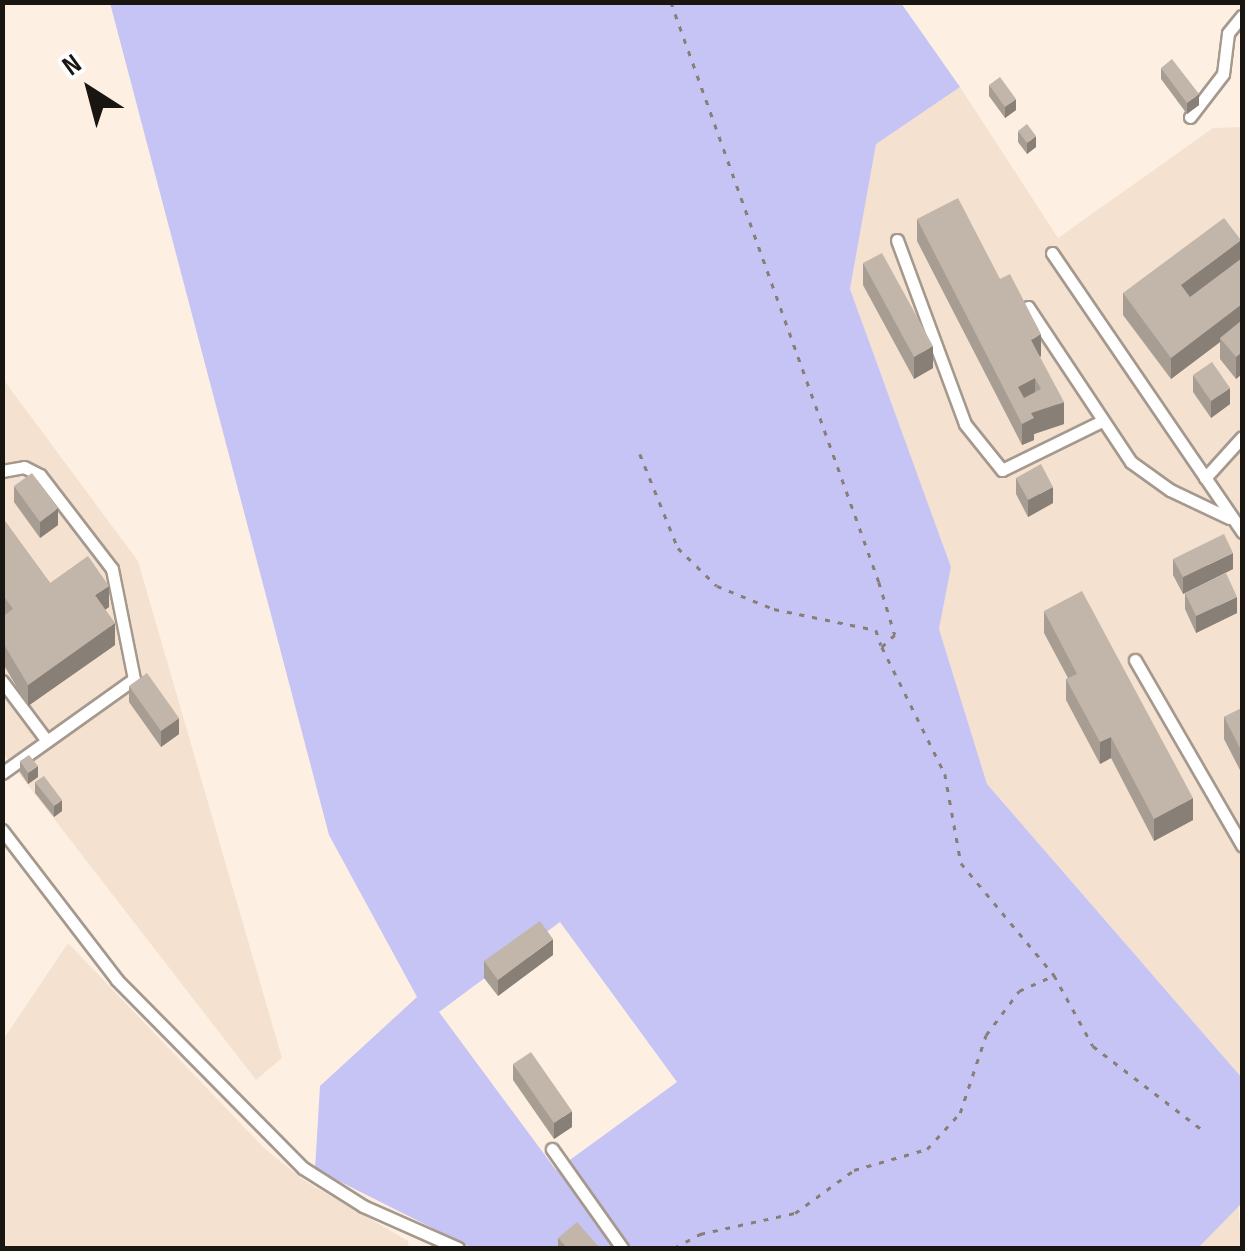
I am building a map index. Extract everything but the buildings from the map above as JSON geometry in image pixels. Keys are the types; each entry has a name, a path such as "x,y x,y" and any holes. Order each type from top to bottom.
{"lane":[{"path":"1190,117 1223,74 1228,33 1242,16"},
{"path":"898,240 945,356 965,424 1002,470 1102,421"},
{"path":"1052,252 1240,528"},
{"path":"1028,308 1102,421 1142,473 1240,528"},
{"path":"1205,478 1242,437"},
{"path":"2,470 24,467 40,475 112,569 134,678 2,773"},
{"path":"1136,660 1242,845"},
{"path":"2,681 47,741"},
{"path":"4,837 117,980 303,1168 363,1206 458,1248"},
{"path":"107,990 117,980"},
{"path":"552,1148 622,1248"}],"path":[{"path":"671,2 879,582 895,635 882,647"},
{"path":"640,454 678,548 717,586 774,609 876,630 945,774 961,864 1054,975 1093,1046 1202,1129"},
{"path":"674,1248 700,1234 795,1213 854,1170 927,1149 960,1114 986,1034 1019,991 1054,975"}],"shaded area":[{"path":"110,3 901,3 960,87 876,144 850,289 951,567 939,629 987,784 1242,1078 1242,1203 1198,1248 472,1248 315,1169 320,1086 417,997 329,835","holes":["560,922 677,1082 556,1170 439,1012"]},
{"path":"960,87 1058,238 1213,128 1242,127 1242,1078 987,784 939,629 951,567 850,289 876,143"},
{"path":"3,379 138,561 282,1058 256,1080 3,753"},
{"path":"68,943 265,1149 305,1181 408,1241 409,1248 3,1248 3,1040"},
{"path":"1238,1203 1242,1248 1198,1248"}]}
